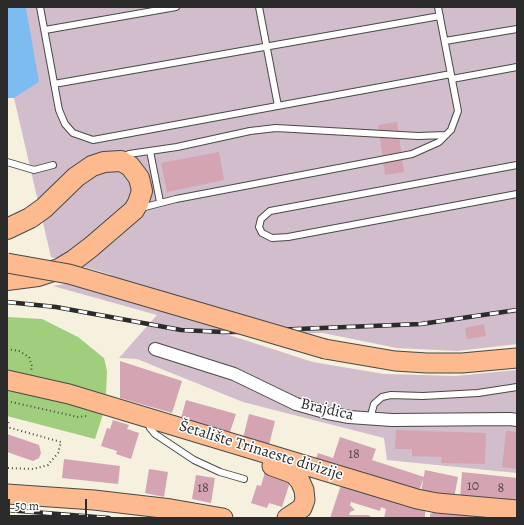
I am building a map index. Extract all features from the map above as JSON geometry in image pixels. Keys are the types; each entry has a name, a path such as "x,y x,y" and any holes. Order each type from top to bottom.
{"highway":[{"path":"7,229 30,218 44,208 76,177 92,166 112,160 121,161 130,166 139,178 142,191 141,197 134,210 74,260 59,269 38,276 7,280"}],"main road":[{"path":"7,263 69,274 325,349 395,361 427,363 462,363 517,358"},
{"name":"Šetalište Trinaeste divizije","path":"7,380 70,394 417,499 437,503 517,510"},
{"path":"173,424 175,430 182,438 294,474 300,481 304,490 305,500 299,512 287,518"},
{"path":"7,494 94,500 171,509 223,518"}],"street":[{"name":"Brajdica","path":"155,349 234,374 296,404 328,413 370,419 392,420 515,418"}],"lane":[{"path":"40,7 59,110 65,124 73,133 93,140 278,106 517,67"},
{"path":"45,30 176,7"},
{"path":"259,7 278,106"},
{"path":"134,210 160,202 412,154 439,142 451,130 456,120 458,111 438,7"},
{"path":"54,84 267,45 440,16"},
{"path":"444,41 517,29"},
{"path":"112,160 129,154 250,131 276,128 418,136 446,135"},
{"path":"150,151 160,202"},
{"path":"7,162 34,170 54,165"},
{"path":"517,165 270,211 261,219 259,227 262,233 272,238 288,237 517,194"},
{"path":"370,419 374,404 382,397 391,394 423,396 478,393 517,387"},
{"path":"147,417 150,428 169,445 194,460 220,472 244,478"}],"path":[{"path":"7,349 19,351 29,357 32,366 30,372"},
{"path":"7,420 9,420 8,427 61,442 58,453 48,465 33,469 7,468"}],"shaded area":[{"path":"26,7 517,7 517,344 457,351 397,348 323,333 229,335 313,362 384,374 456,376 517,370 517,473 387,460 384,438 243,402 137,359 119,358 157,315 53,286 112,275 51,257 14,98 38,82"}],"green space":[{"path":"7,317 42,319 78,337 104,358 107,371 106,394 7,372"},
{"path":"7,387 104,411 95,439 7,416"}],"water":[{"path":"7,7 26,7 39,82 14,98 7,98"}],"building":[{"path":"397,122 404,172 385,175 378,125"},
{"path":"219,152 224,180 167,192 161,163"},
{"path":"484,324 486,336 467,339 465,328"},
{"path":"120,361 182,381 172,413 120,398"},
{"path":"186,400 236,414 230,432 181,418"},
{"path":"249,414 275,421 269,445 243,438"},
{"path":"113,420 129,425 127,429 139,433 131,459 116,454 117,451 101,446 107,428 110,429"},
{"path":"396,430 486,433 485,464 441,463 442,457 412,456 412,449 395,449"},
{"path":"506,431 517,432 517,469 502,467"},
{"path":"7,434 39,445 41,453 39,458 33,461 7,452"},
{"path":"340,437 376,449 372,460 424,477 418,494 315,461 318,453 333,458"},
{"path":"64,459 120,466 118,484 62,478"},
{"path":"149,469 168,472 164,497 145,493"},
{"path":"425,470 458,477 454,498 421,492"},
{"path":"265,472 290,482 282,507 269,503 267,508 251,503 257,485 261,486"},
{"path":"462,472 517,478 517,501 460,499"},
{"path":"196,475 215,478 211,503 192,499"},
{"path":"341,485 425,511 425,518 384,518 386,509 381,507 380,511 351,502 350,505 355,510 350,512 349,515 368,515 373,518 330,518"},
{"path":"434,512 476,515 476,518 430,518 430,514"}],"railway":[{"path":"7,302 56,307 181,330 223,332 421,324 517,310"},
{"path":"7,510 109,518"}]}
